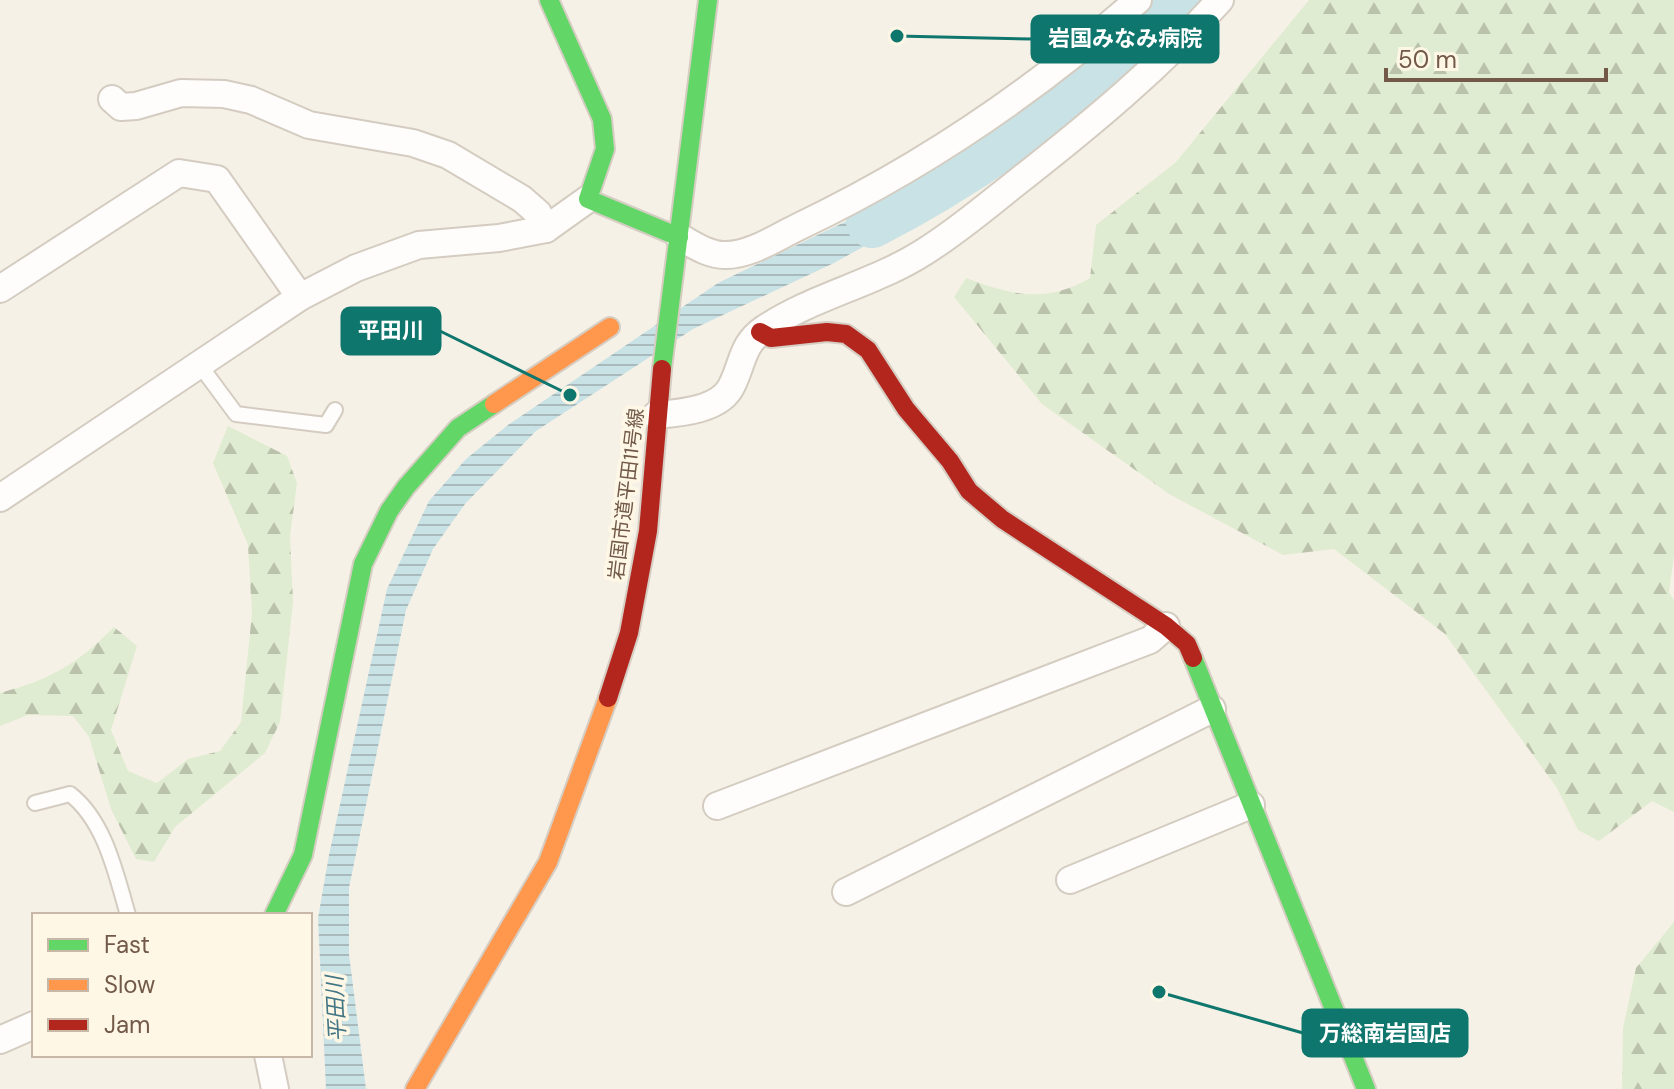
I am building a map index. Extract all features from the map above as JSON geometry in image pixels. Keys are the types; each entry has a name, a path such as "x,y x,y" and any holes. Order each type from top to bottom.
{"street":[{"path":"0,498 300,297 356,268 419,245 499,238 546,229 588,199 601,166 606,133 585,76 549,0"},
{"name":"岩国市道平田11号線","path":"415,1089 548,862 594,743 632,619 648,531 656,415 708,0"},
{"path":"588,199 705,251 725,255 750,249 853,201 982,124 1138,0"},
{"path":"656,415 686,412 720,400 732,387 739,358 748,342 760,332 782,317 922,253 964,224 1099,118 1190,33 1220,0"},
{"path":"112,99 121,107 136,106 181,93 224,94 251,100 309,125 413,143 448,155 522,199 538,213 546,229"},
{"path":"3,280 179,173 217,179 300,297"},
{"path":"275,913 303,855 363,564 389,511 458,428 610,327"},
{"path":"760,332 771,338 827,332 846,334 868,350 906,409 950,461 969,491 1002,519 1166,626 1187,644 1366,1089"},
{"path":"717,806 1150,640 1166,626"},
{"path":"846,892 1212,709"},
{"path":"1070,880 1251,805"},
{"path":"0,1040 32,1026"},
{"path":"268,1057 275,1089"}],"lane":[{"path":"199,364 236,414 326,425 335,410"},
{"path":"35,803 70,794 86,807 112,863 127,913"}],"green space":[{"path":"1309,0 1674,0 1674,555 1669,592 1674,600 1674,812 1652,801 1599,841 1578,830 1557,788 1445,634 1334,549 1283,555 1169,494 1042,404 954,297 966,278 998,289 1043,294 1074,286 1090,278 1096,225 1176,162"},
{"path":"228,426 287,456 297,483 290,536 293,602 280,722 265,753 175,827 154,862 136,859 111,809 89,737 73,716 28,715 0,726 0,693 62,669 114,627 137,646 111,730 128,771 157,783 188,759 220,751 241,722 252,613 248,545 213,463"},
{"path":"1674,922 1674,1089 1622,1089 1623,1028 1636,968"}],"water":[{"path":"932,187 928,211 834,263 693,329 536,431 465,504 433,549 406,610 349,888 349,954 366,1089 326,1089 318,918 329,855 387,589 429,501 466,459 508,425 718,283 911,190"}],"waterway":[{"name":"平田川","path":"872,222 955,174 1035,121 1184,0"}],"traffic: fast":[{"path":"549,0 602,119 605,149 588,199 679,237"},
{"path":"662,369 708,0"},
{"path":"275,913 303,855 363,564 389,511 406,487 458,428 494,404"},
{"path":"1193,658 1366,1089"}],"traffic: slow":[{"path":"494,404 610,327"},
{"path":"415,1089 548,862 608,698"}],"traffic: jam":[{"path":"760,332 771,338 827,332 846,334 868,350 906,409 950,461 969,491 1002,519 1166,626 1187,644 1193,658"},
{"path":"608,698 629,633 648,531 662,369"}],"place":[{"name":"岩国みなみ病院","path":"897,36"},
{"name":"平田川","path":"570,395"},
{"name":"万総南岩国店","path":"1159,992"}]}
